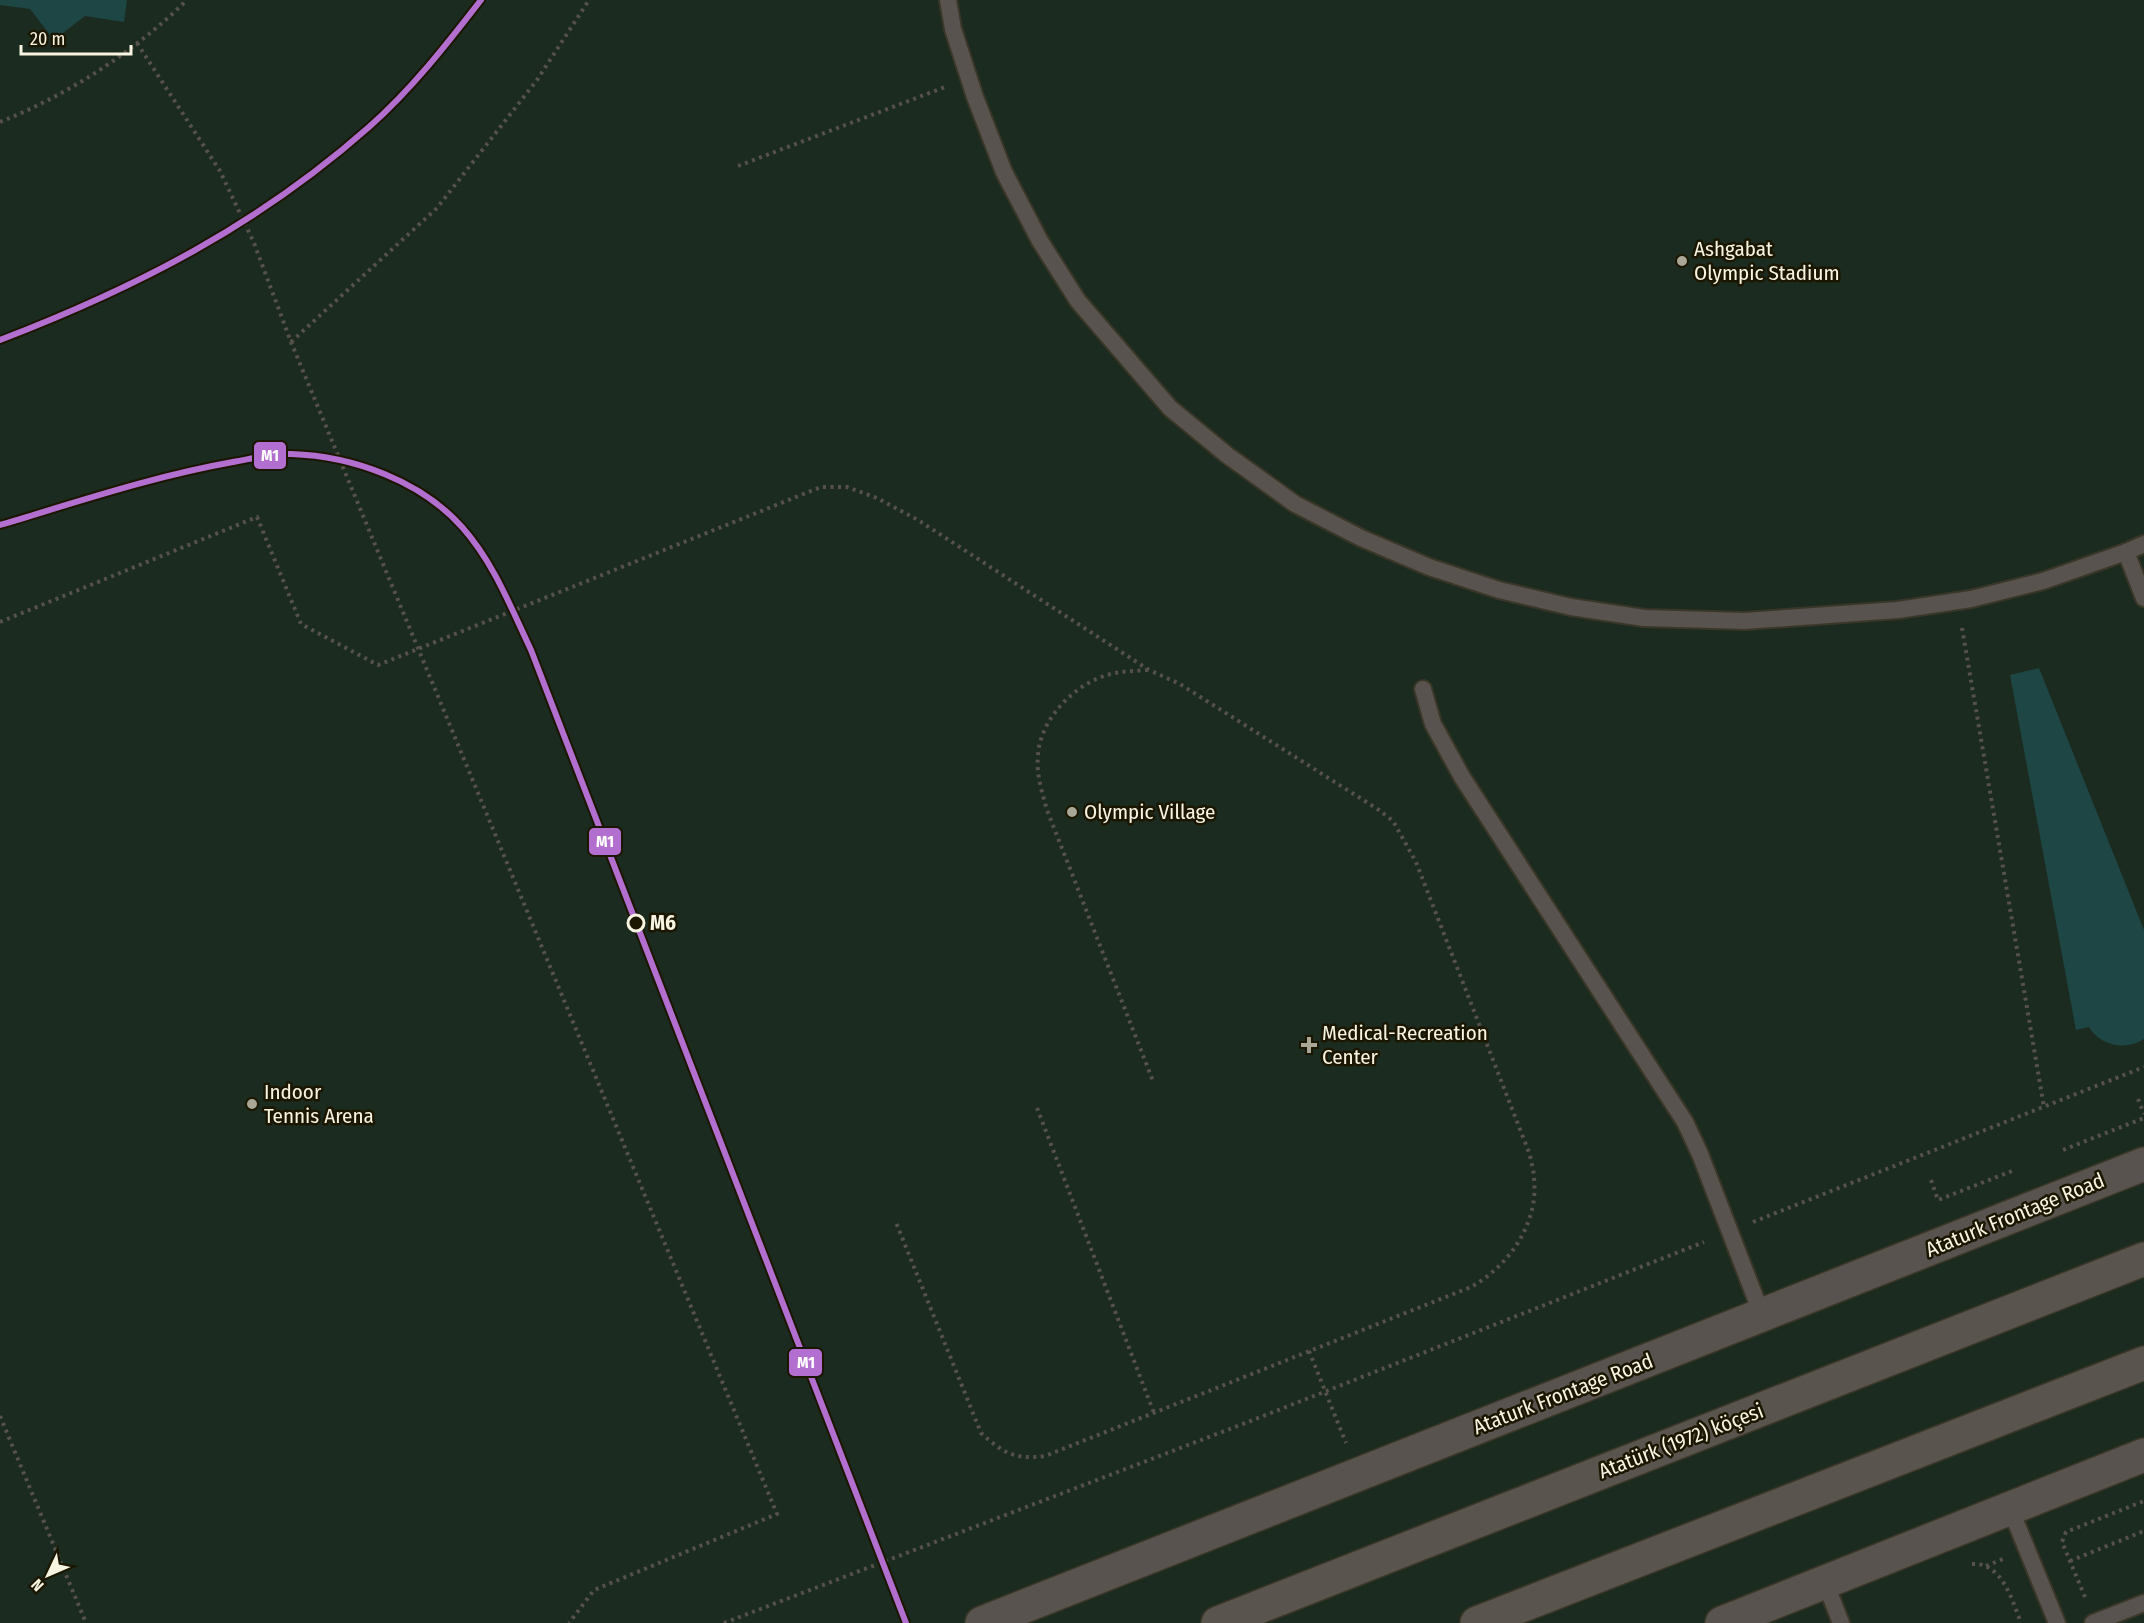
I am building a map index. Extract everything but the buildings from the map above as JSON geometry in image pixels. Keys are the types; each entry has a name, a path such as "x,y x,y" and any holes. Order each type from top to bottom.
{"main road":[{"name":"Atatürk (1972) köçesi","path":"1218,1623 2144,1258"},
{"path":"1477,1623 2144,1363"}],"street":[{"name":"Ataturk Frontage Road","path":"982,1623 2144,1164"},
{"path":"1722,1623 2144,1455"}],"lane":[{"path":"948,0 953,28 969,78 1004,172 1040,241 1078,301 1170,408 1227,455 1295,504 1361,538 1429,567 1499,590 1571,607 1644,618 1745,621 1899,610 1957,601 2043,581 2144,544"},
{"path":"2126,552 2144,598"},
{"path":"1423,689 1433,724 1451,759 1685,1122 1762,1315"},
{"path":"2010,1508 2057,1623"},
{"path":"1825,1582 1841,1623"},
{"path":"2094,1623 2144,1603"}],"path":[{"path":"0,122 55,97 97,71 137,43 187,0"},
{"path":"291,342 437,208 537,80 589,0"},
{"path":"137,43 220,171 254,243 291,342 777,1514 594,1590 569,1623"},
{"path":"738,166 969,78"},
{"path":"0,622 256,517 301,624 378,665 822,487 848,487 877,498 918,520 1149,670 1180,684 1363,799 1392,821 1416,862 1530,1155 1534,1178 1531,1216 1519,1240 1498,1268 1471,1287 1046,1456 1028,1458 1013,1456 996,1447 981,1433 895,1220"},
{"path":"1957,601 2044,1107"},
{"path":"1149,670 1124,671 1104,676 1076,692 1054,713 1047,726 1038,755 1041,786 1047,810 1153,1081"},
{"path":"724,1623 1325,1392 2144,1067"},
{"path":"2063,1150 2144,1116 2138,1099"},
{"path":"1037,1108 1154,1413"},
{"path":"1931,1180 1938,1200 2012,1170"},
{"path":"1309,1351 1359,1474"},
{"path":"0,1416 86,1623"},
{"path":"2094,1623 2062,1542 2066,1532 2144,1501"},
{"path":"2070,1561 2144,1531"},
{"path":"1970,1564 1986,1566 2001,1579 2021,1623"}],"green space":[{"name":"Olympic Village","path":"0,0 2144,0 2144,1623 0,1623"}],"water":[{"path":"0,0 127,0 124,22 85,16 54,40 30,9 0,5"},
{"path":"2039,668 2144,930 2144,1039 2129,1045 2114,1045 2106,1042 2089,1027 2076,1030 2010,675"}],"transit line":[{"name":"M1","path":"0,340 51,320 148,275 195,250 284,194 327,162 384,113 428,66 481,0"},
{"name":"M1","path":"0,525 174,475 262,456 284,454 338,460 384,474 427,496 462,527 493,571 531,650 906,1623"}],"place":[{"name":"Ashgabat Olympic Stadium","path":"1682,261"},
{"name":"Olympic Village","path":"1072,812"},
{"name":"M6","path":"636,923"},
{"name":"Medical-Recreation Center","path":"1309,1045"},
{"name":"Indoor Tennis Arena","path":"252,1104"}]}
